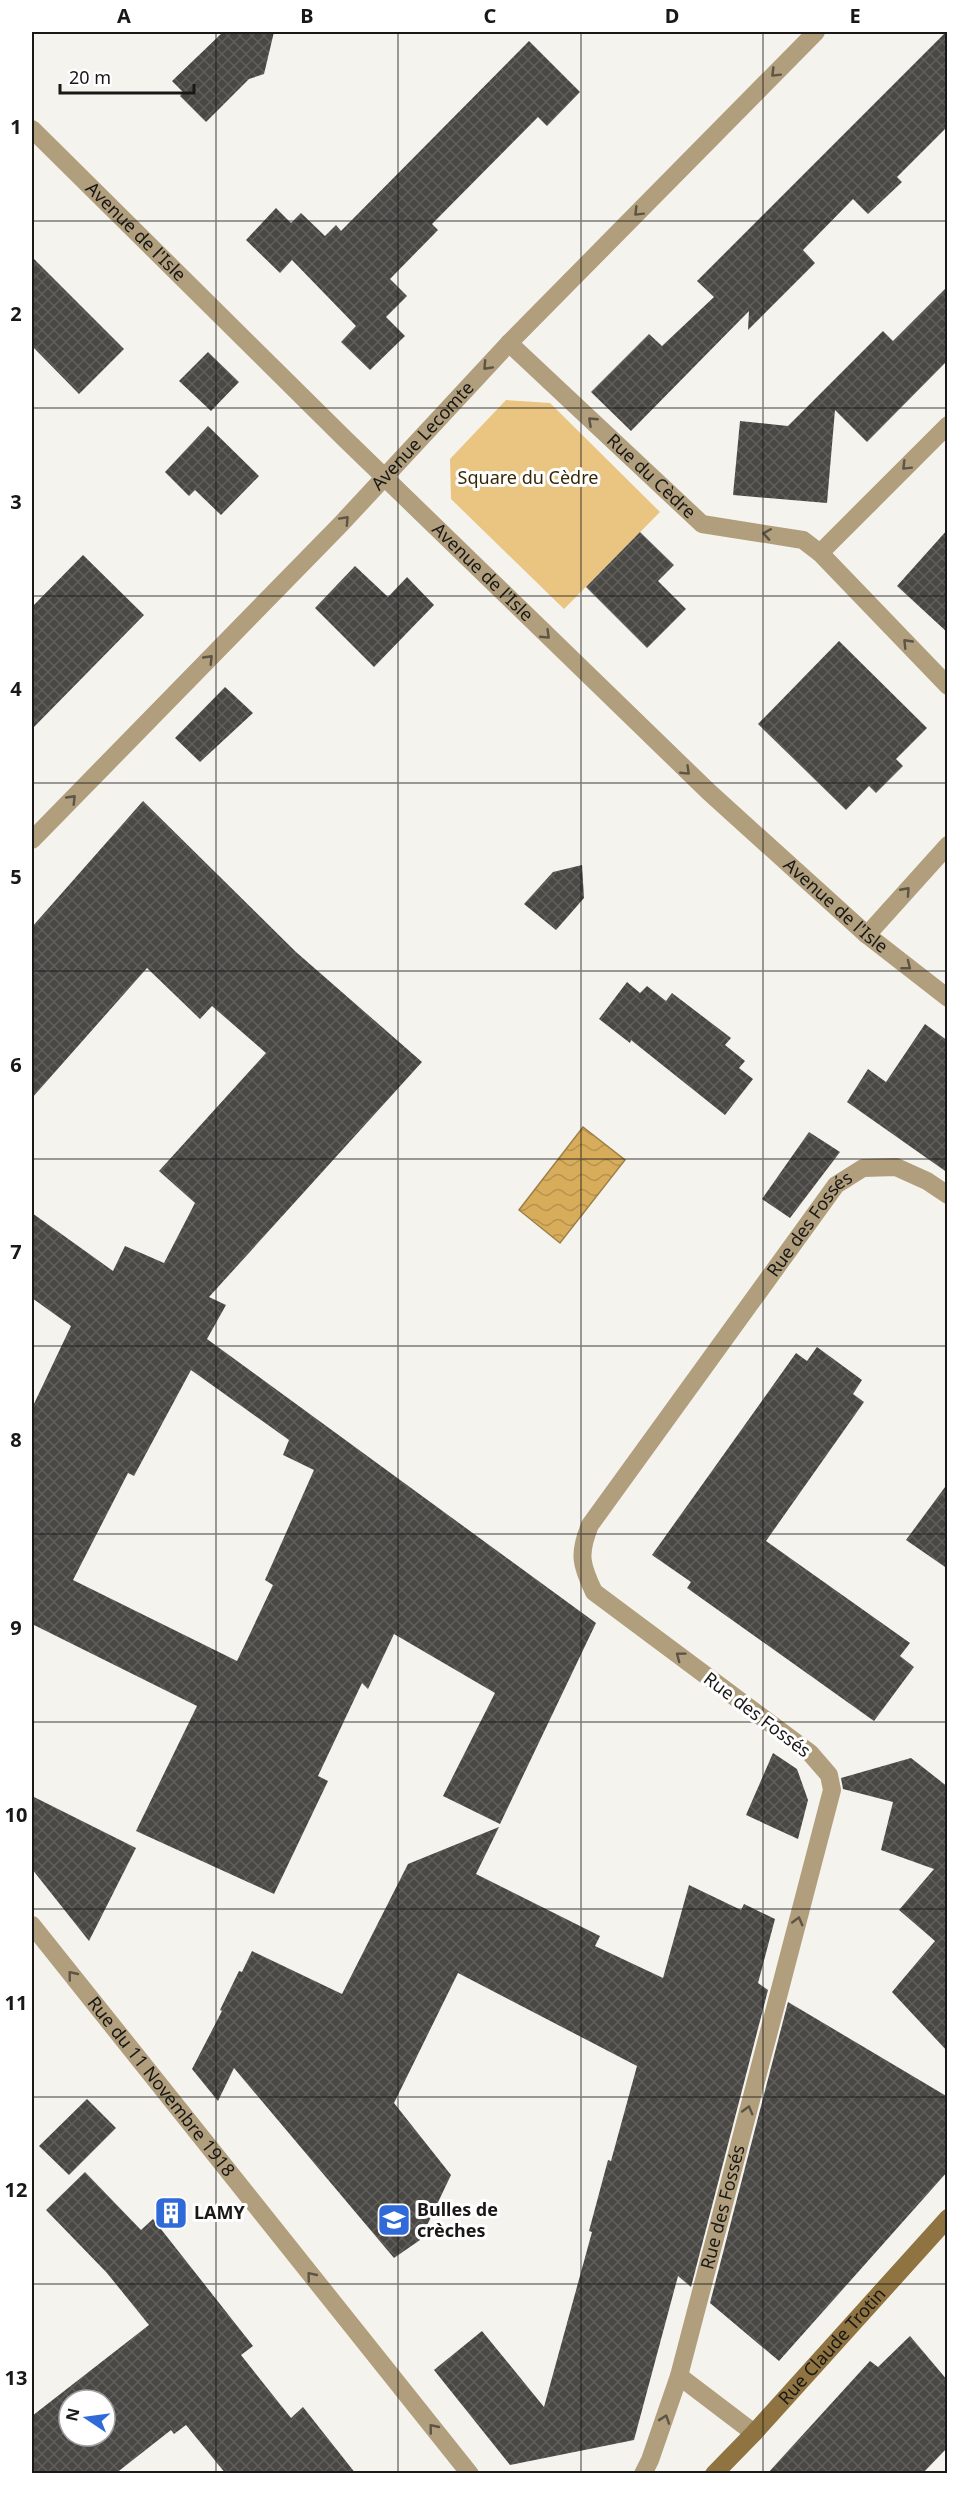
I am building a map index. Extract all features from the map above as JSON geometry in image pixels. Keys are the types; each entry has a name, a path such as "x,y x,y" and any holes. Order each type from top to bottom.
{"main road":[{"name":"Rue Claude Trotin","path":"714,2474 754,2433 948,2218"}],"street":[{"name":"Avenue Lecomte","path":"32,840 384,477 509,344 816,32"},
{"name":"Avenue de l'Isle","path":"32,129 384,477 709,792 867,935 948,998"},
{"name":"Rue du Cèdre","path":"509,344 702,524 803,540 820,553 948,686"},
{"path":"820,553 948,425"},
{"path":"867,935 948,845"},
{"name":"Rue des Fossés","path":"643,2474 679,2376 832,1790 829,1775 810,1753 594,1592 584,1569 581,1547 590,1526 836,1185 863,1168 896,1167 927,1181 948,1195"},
{"name":"Rue du 11 Novembre 1918","path":"32,1925 470,2474"},
{"path":"679,2376 754,2433"}],"green space":[{"name":"Square du Cèdre","path":"506,400 550,403 660,512 564,609 451,499 450,459"}],"water":[{"path":"583,1127 625,1160 560,1243 519,1210"}],"building":[{"path":"223,32 274,32 264,74 249,79 206,122 180,96 183,92 172,81"},
{"path":"946,32 948,126 897,177 902,182 868,214 853,199 803,250 815,263 748,330 749,311 631,431 591,392 649,334 662,346 714,297 697,281"},
{"path":"529,41 580,92 547,126 538,117 432,224 438,230 390,279 407,296 386,317 405,336 370,370 341,342 356,326 292,260 280,273 246,240 276,208 291,223 301,213 325,236 336,225 341,231"},
{"path":"32,257 124,349 79,394 32,346"},
{"path":"948,286 948,360 867,442 835,410 827,503 733,495 740,421 788,426 883,331 893,341"},
{"path":"208,352 239,382 211,411 179,381"},
{"path":"208,426 259,476 221,515 195,490 189,496 165,472"},
{"path":"948,529 948,633 897,586"},
{"path":"640,532 674,565 658,581 686,609 647,648 586,587"},
{"path":"83,555 144,615 32,729 32,607"},
{"path":"355,566 388,597 407,577 434,605 374,667 315,608"},
{"path":"839,641 927,728 896,759 903,766 876,793 869,786 846,810 758,724"},
{"path":"225,687 253,713 200,762 175,738"},
{"path":"143,801 296,952 422,1062 209,1297 226,1305 207,1339 596,1623 500,1824 443,1796 495,1693 394,1634 368,1689 362,1683 318,1776 328,1781 274,1894 136,1831 197,1706 32,1624 32,1408 71,1326 32,1298 32,1213 113,1271 125,1246 164,1263 195,1203 159,1171 266,1053 212,1006 200,1019 147,968 32,1098 32,927","holes":["191,1370 289,1440 283,1455 314,1470 265,1580 273,1585 237,1661 73,1580 128,1473 134,1476"]},
{"path":"582,865 584,898 556,930 524,904 553,872"},
{"path":"627,982 640,993 647,986 666,1001 672,993 731,1038 725,1045 745,1061 739,1068 753,1079 725,1115 631,1040 630,1043 599,1019"},
{"path":"925,1024 948,1041 948,1173 847,1102 868,1069 886,1082"},
{"path":"809,1132 840,1152 790,1218 762,1199"},
{"path":"817,1347 862,1380 853,1394 864,1402 766,1541 910,1643 900,1656 914,1667 874,1721 687,1588 691,1582 652,1555 796,1353 807,1361"},
{"path":"948,1483 948,1569 906,1540"},
{"path":"773,1753 797,1769 808,1800 798,1839 746,1815"},
{"path":"911,1758 948,1787 948,2052 892,1992 935,1941 899,1910 934,1869 881,1850 893,1802 843,1789 841,1778"},
{"path":"32,1796 136,1848 89,1941 32,1869"},
{"path":"499,1827 476,1874 600,1936 595,1946 663,1978 689,1885 741,1910 744,1904 775,1919 758,1983 768,1990 691,2287 678,2276 634,2440 510,2465 434,2370 482,2331 544,2407 592,2232 589,2231 608,2160 611,2161 637,2066 458,1973 394,2103 451,2175 420,2240 394,2258 234,2068 218,2101 192,2069 222,2011 220,2010 239,1971 242,1972 252,1951 342,1994 408,1864"},
{"path":"788,2002 948,2097 948,2171 779,2361 710,2303"},
{"path":"87,2099 116,2128 69,2175 39,2146"},
{"path":"85,2172 141,2230 153,2219 253,2346 241,2355 291,2418 303,2407 356,2474 226,2474 186,2425 174,2434 171,2430 115,2474 32,2474 32,2416 57,2397 57,2448 117,2448 117,2388 68,2388 149,2325 107,2273 46,2210"},
{"path":"910,2336 948,2381 948,2447 922,2474 767,2474 870,2361 878,2367"}],"place":[{"name":"LAMY","path":"171,2213"},
{"name":"Bulles de crèches","path":"394,2220"}]}
